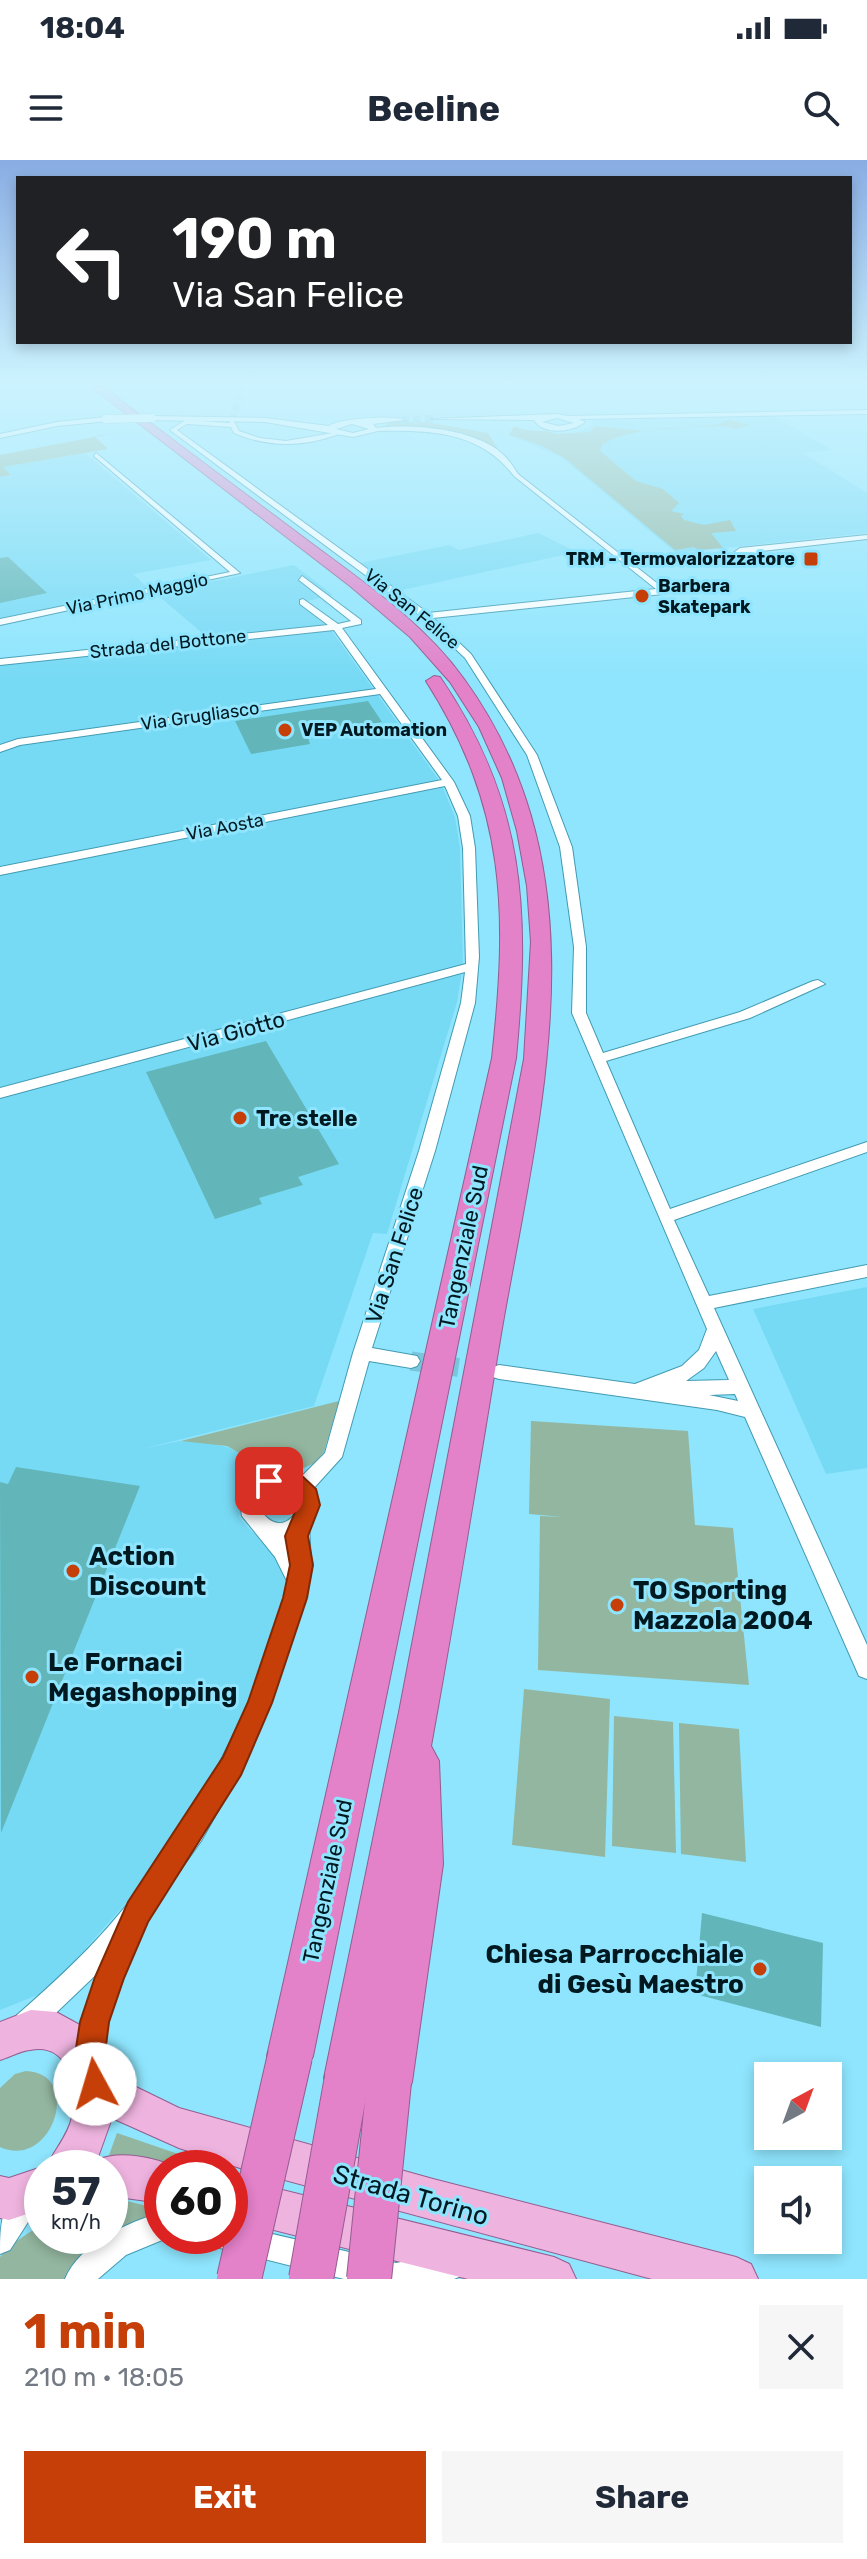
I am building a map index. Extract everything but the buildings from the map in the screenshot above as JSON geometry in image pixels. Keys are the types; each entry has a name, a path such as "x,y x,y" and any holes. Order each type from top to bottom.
{"highway":[{"name":"Tangenziale Sud","path":"202,481 359,602 408,649 452,708 484,771 502,831 511,886 514,947 504,1058 290,2056 239,2279"},
{"name":"Tangenziale Sud","path":"221,481 369,593 417,635 460,684 485,723 510,773 537,871 543,930 543,984 537,1045 418,1712 422,1864 368,2080"},
{"path":"311,2279 368,2080"},
{"path":"368,2080 369,2279"}],"main road":[{"name":"Strada Torino","path":"8,2037 38,2028 59,2032 76,2044 92,2073 124,2105 187,2131 509,2222 736,2279"},
{"path":"79,2150 88,2136 95,2109 92,2073"},
{"name":"Strada Torino","path":"248,2203 554,2279"}],"street":[{"name":"Via Primo Maggio","path":"0,622 236,573 127,481"},
{"name":"Via San Felice","path":"242,481 426,616 468,656 532,755 556,816 568,859 580,947 579,1013 703,1304 867,1669"},
{"path":"426,616 663,591 523,481"},
{"path":"764,554 765,559 755,562 732,557 736,551 867,537"},
{"path":"751,550 764,554 867,543"},
{"path":"302,578 358,621 336,627 303,602"},
{"name":"Via San Felice","path":"303,1487 333,1457 362,1353 430,1141 468,1003 472,966 469,848 464,816 449,782 336,627"},
{"name":"Strada del Bottone","path":"0,662 336,627"},
{"name":"Via Grugliasco","path":"0,749 18,742 383,691"},
{"name":"Via Grugliasco","path":"0,740 18,742"},
{"name":"Via Aosta","path":"0,871 449,782"},
{"name":"Via Giotto","path":"0,1093 472,966"},
{"path":"598,1059 745,1015 818,984"},
{"path":"665,1217 867,1147"},
{"path":"703,1304 867,1271"},
{"path":"635,1391 691,1371 709,1350 715,1330"},
{"name":"Via San Felice","path":"362,1353 411,1361"},
{"path":"499,1372 751,1411"},
{"path":"635,1391 741,1387"},
{"path":"8,2037 91,1966 138,1912 209,1806 240,1751 260,1703 297,1582 301,1565 296,1536 309,1505 303,1487 282,1479 260,1486 253,1493 248,1509 254,1522 276,1540 289,1559 297,1582"},
{"path":"261,1528 281,1531 299,1523"},
{"path":"92,2073 95,2022 138,1912"},
{"path":"0,2240 24,2195"},
{"path":"79,2279 93,2261 117,2243 144,2233"},
{"path":"248,2242 396,2277 477,2260"}],"shaded area":[{"path":"0,481 118,481 211,560 133,574 148,588 0,619"},
{"path":"590,481 848,481 867,493 867,533 676,553"},
{"path":"538,533 577,552 397,591 360,563 449,545 459,550"},
{"path":"294,565 333,595 299,603 329,625 207,637 155,593"},
{"path":"331,630 441,783 455,817 460,848 463,966 457,1002 387,1234 373,1233 314,1406 142,1449 180,1441 209,1443 227,1447 274,1470 246,1487 239,1517 251,1531 273,1544 286,1577 279,1615 238,1727 209,1785 132,1896 58,1980 40,1994 0,2010 0,664"},
{"path":"867,1287 867,1468 826,1474 753,1309"}],"green space":[{"path":"592,481 636,481 663,489 679,503 671,511 684,514 681,516 684,520 704,525 730,520 736,531 711,533 723,548 675,550"},
{"path":"339,1401 324,1452 315,1463 299,1470 260,1465 227,1446 181,1441"},
{"path":"531,1421 688,1431 695,1525 733,1528 749,1685 538,1670 540,1516 563,1517 529,1514"},
{"path":"524,1689 610,1699 605,1857 512,1845"},
{"path":"614,1716 673,1722 676,1853 612,1846"},
{"path":"679,1723 739,1729 746,1862 681,1854"},
{"path":"26,2071 44,2076 54,2087 57,2102 54,2119 46,2134 34,2146 18,2151 0,2147 0,2088 15,2074"},
{"path":"117,2133 167,2150 144,2150 144,2157 128,2156 128,2150 111,2150"},
{"path":"128,2201 144,2205 144,2226 128,2237"},
{"path":"24,2236 24,2254 104,2254 69,2279 0,2279 0,2257"}],"tunnel":[{"path":"411,1361 485,1371"}],"place":[{"name":"TRM - Termovalorizzatore","path":"811,559"},
{"name":"Barbera Skatepark","path":"642,596"},
{"name":"VEP Automation","path":"285,730"},
{"name":"Tre stelle","path":"240,1118"},
{"name":"Action Discount","path":"73,1571"},
{"name":"TO Sporting Mazzola 2004","path":"617,1605"},
{"name":"Le Fornaci Megashopping","path":"32,1677"},
{"name":"Chiesa Parrocchiale di Gesù Maestro","path":"760,1969"}],"route":[{"path":"95,2084 89,2061 95,2022 110,1977 138,1912 225,1781 240,1751 260,1703 295,1598 301,1565 296,1536 309,1505 308,1495 303,1487 293,1481 269,1481"}]}
